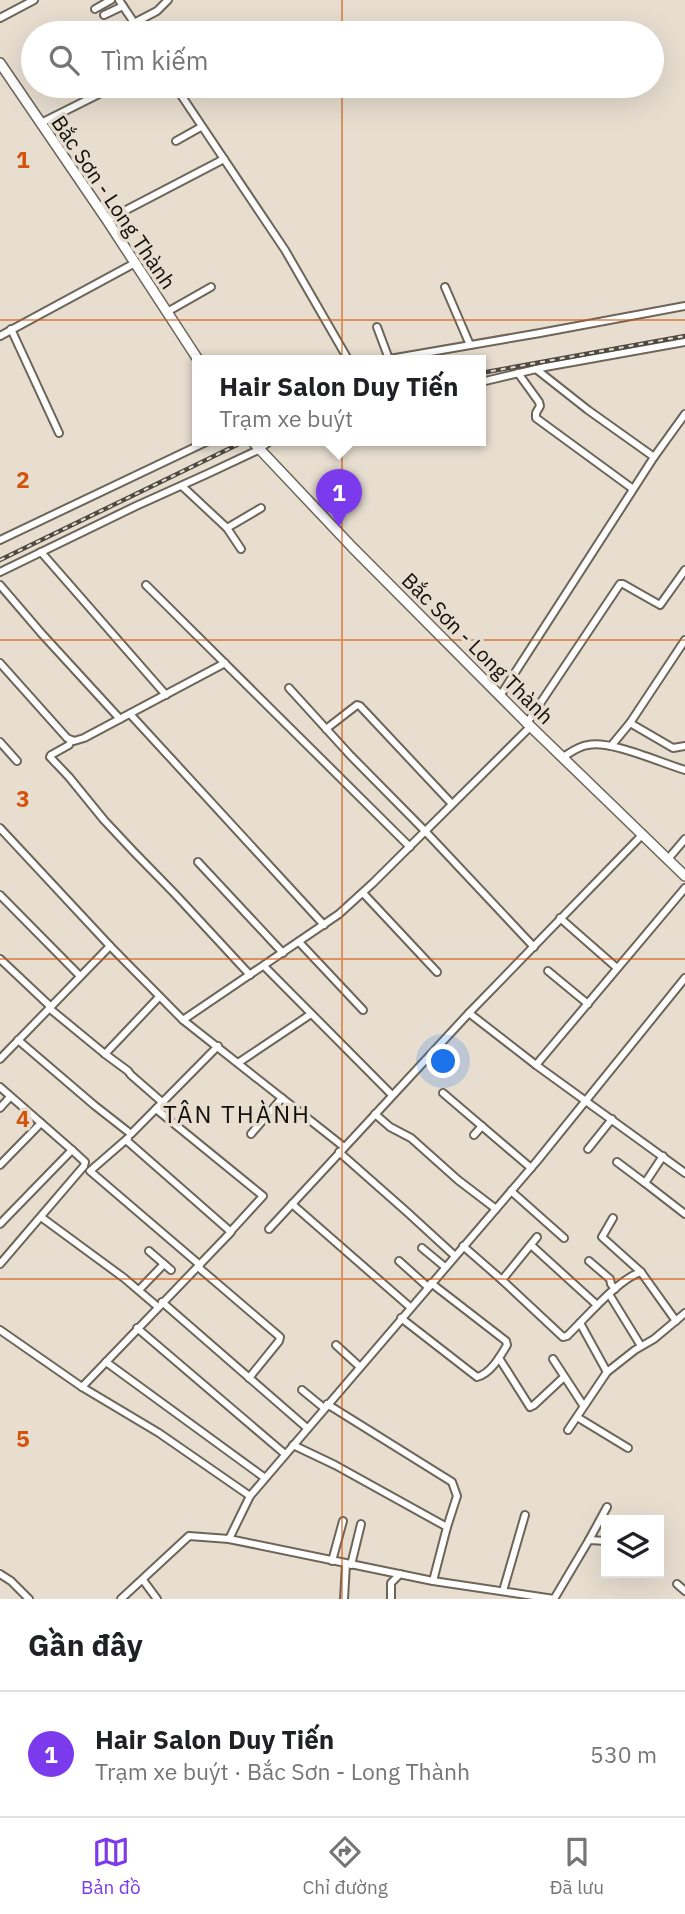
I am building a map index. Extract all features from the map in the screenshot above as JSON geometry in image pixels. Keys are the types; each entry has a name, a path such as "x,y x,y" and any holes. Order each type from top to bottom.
{"main road":[{"name":"Bắc Sơn - Long Thành","path":"0,63 21,94"},
{"name":"Bắc Sơn - Long Thành","path":"24,98 195,355"},
{"name":"Bắc Sơn - Long Thành","path":"256,446 500,696 685,876"}],"street":[{"path":"0,18 34,0"},
{"path":"94,9 111,0"},
{"path":"138,21 157,11 168,0"},
{"path":"104,15 121,3 133,21"},
{"path":"41,123 91,98"},
{"path":"183,98 285,250 346,355"},
{"path":"176,141 201,127"},
{"path":"107,220 224,159"},
{"path":"0,336 135,263"},
{"path":"167,312 211,287"},
{"path":"444,287 470,345"},
{"path":"412,355 685,306"},
{"path":"377,327 388,355"},
{"path":"11,330 58,433"},
{"path":"486,381 685,342"},
{"path":"536,369 654,457"},
{"path":"518,373 539,402 536,418 634,489"},
{"path":"500,696 654,457 685,415"},
{"path":"0,540 197,446"},
{"path":"0,572 181,486 253,446"},
{"path":"181,486 227,528 241,549"},
{"path":"227,528 261,508"},
{"path":"41,552 166,695"},
{"path":"183,1020 324,925 363,893 410,847 529,725 620,584 660,605 685,570"},
{"path":"0,585 120,719"},
{"path":"146,585 410,847"},
{"path":"611,746 630,723 685,640"},
{"path":"0,663 71,740"},
{"path":"71,740 84,738 225,663"},
{"path":"289,688 534,947"},
{"path":"326,729 359,705 452,804"},
{"path":"130,714 324,925"},
{"path":"630,723 673,748 685,746"},
{"path":"71,740 70,745 50,757 104,820 250,975"},
{"path":"0,742 17,761"},
{"path":"563,757 586,745 598,744 685,771"},
{"path":"0,828 183,1020 282,1098 341,1149 455,1256"},
{"path":"269,1229 469,1013 643,834"},
{"path":"668,859 685,839"},
{"path":"198,862 283,953"},
{"path":"536,1065 685,888"},
{"path":"363,893 437,972"},
{"path":"0,895 80,976"},
{"path":"560,918 617,968"},
{"path":"299,942 363,1010"},
{"path":"0,1059 110,946"},
{"path":"1,963 162,1102"},
{"path":"264,966 392,1095"},
{"path":"548,971 588,1004"},
{"path":"229,1539 250,1496 531,1168 685,978"},
{"path":"105,1054 159,997"},
{"path":"469,1013 527,1059 685,1172"},
{"path":"238,1063 311,1014"},
{"path":"18,1040 101,1111 231,1231"},
{"path":"0,1264 87,1169 129,1137 218,1046"},
{"path":"522,1066 527,1059"},
{"path":"0,1087 85,1162 87,1169 280,1337 249,1378"},
{"path":"443,1093 531,1168"},
{"path":"0,1108 10,1097"},
{"path":"251,1134 282,1098"},
{"path":"82,1387 263,1196 156,1109"},
{"path":"375,1114 390,1127 411,1138 458,1180 496,1209"},
{"path":"588,1149 612,1119"},
{"path":"0,1165 41,1123"},
{"path":"474,1135 482,1126"},
{"path":"0,1224 72,1150"},
{"path":"645,1183 663,1156"},
{"path":"617,1162 685,1214"},
{"path":"511,1191 564,1238"},
{"path":"292,1204 410,1307"},
{"path":"41,1217 160,1305 307,1428"},
{"path":"613,1218 602,1235 603,1239 640,1272 676,1321"},
{"path":"502,1280 537,1237"},
{"path":"531,1245 597,1305"},
{"path":"463,1246 563,1337 612,1292 640,1272"},
{"path":"422,1248 444,1268"},
{"path":"149,1251 171,1269"},
{"path":"399,1261 506,1341 507,1345 499,1358 483,1375 477,1377 401,1318"},
{"path":"589,1261 610,1279 612,1292 641,1346"},
{"path":"139,1290 164,1264"},
{"path":"568,1430 607,1372 685,1313"},
{"path":"580,1323 607,1372"},
{"path":"137,1328 285,1454"},
{"path":"0,1331 82,1387 159,1433 250,1496"},
{"path":"336,1345 360,1367"},
{"path":"499,1358 530,1407 564,1377"},
{"path":"553,1359 583,1405"},
{"path":"106,1362 265,1478"},
{"path":"302,1390 452,1482 457,1496 433,1581"},
{"path":"577,1417 628,1448"},
{"path":"293,1445 447,1527"},
{"path":"121,1599 129,1596 189,1536 229,1539 433,1581 554,1599 607,1507"},
{"path":"503,1591 525,1515"},
{"path":"332,1561 343,1521"},
{"path":"344,1599 349,1564 361,1524"},
{"path":"589,1540 601,1541"},
{"path":"0,1574 29,1599"},
{"path":"391,1599 391,1583 400,1574"},
{"path":"143,1580 157,1599"},
{"path":"677,1584 685,1591"}],"railway":[{"path":"486,372 685,336"},
{"path":"0,560 235,446"}],"place":[{"name":"Hair Salon Duy Tiến","path":"339,527"}],"district":[{"name":"TÂN THÀNH","path":"237,1114"}]}
